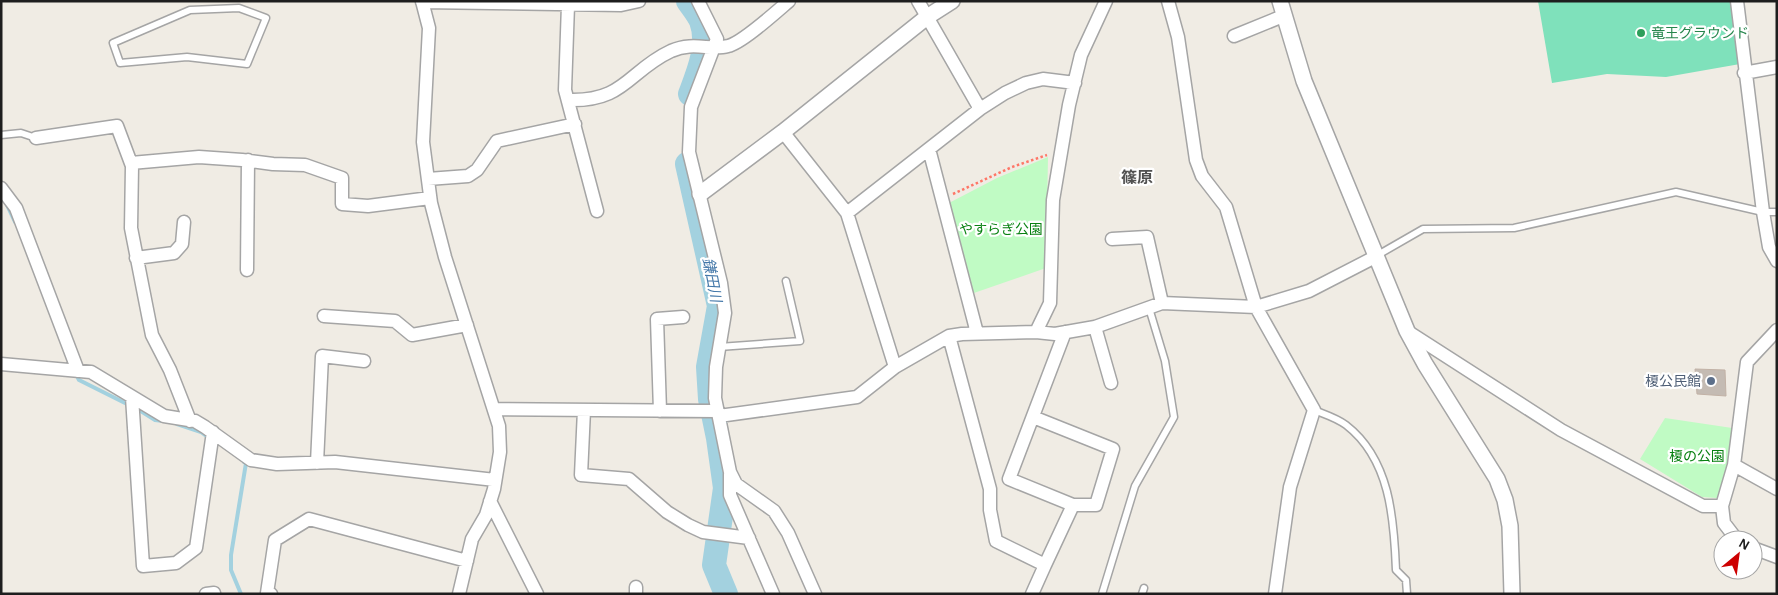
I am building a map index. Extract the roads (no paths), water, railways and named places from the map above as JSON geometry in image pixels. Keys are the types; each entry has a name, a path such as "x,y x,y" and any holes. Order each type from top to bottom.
{"street":[{"path":"460,594 472,539 486,515 495,480 500,443 499,426 445,257 430,198 423,142 429,28 422,2 621,5 639,1"},
{"path":"698,1 717,39 691,107 690,152 721,283 725,313 716,367 715,398 730,472 730,494 773,594"},
{"path":"568,100 588,101 614,93 657,59 686,46 728,46 789,1"},
{"path":"918,1 980,109"},
{"path":"700,194 783,132 928,17 952,1"},
{"path":"1036,332 1050,303 1053,200 1074,83 1081,55 1106,1"},
{"path":"1168,1 1178,37 1196,160 1202,176 1226,207 1256,307 1314,410 1290,487 1275,594"},
{"path":"1280,1 1304,81 1407,331 1424,364 1480,450 1500,486 1510,526 1512,594"},
{"path":"1737,1 1744,73 1763,212 1769,247 1777,261"},
{"path":"568,4 565,90 597,210"},
{"path":"1234,36 1283,16"},
{"path":"1744,73 1777,67"},
{"path":"847,213 980,109 1005,93 1026,83 1043,79 1074,83"},
{"path":"428,179 468,176 477,170 498,141 574,124"},
{"path":"36,138 117,126 131,163 131,228 152,335 170,370 190,421"},
{"path":"783,132 847,213 895,367"},
{"path":"929,148 977,333"},
{"path":"131,163 199,157 305,165 342,178 342,204 368,206 430,198"},
{"path":"247,270 248,160"},
{"path":"1,188 16,208 78,371"},
{"path":"136,258 174,253 182,244 184,222"},
{"path":"1112,238 1147,237 1162,303"},
{"path":"494,409 660,411 718,414 857,397 895,367 949,336 977,333 1036,332 1055,334 1095,327 1162,303 1256,307 1309,291 1375,257"},
{"path":"324,316 395,321 412,335 467,325"},
{"path":"660,411 657,319 683,317"},
{"path":"1095,327 1111,383"},
{"path":"1729,530 1724,523 1722,506 1734,465 1748,362 1777,330"},
{"path":"1407,331 1561,430 1703,506 1722,506"},
{"path":"1033,417 1113,449 1096,505 1073,504 1009,479 1065,332"},
{"path":"949,336 990,489 990,510 996,541 1045,565"},
{"path":"317,462 322,356 364,361"},
{"path":"1,364 91,372 164,416 190,421 212,432 251,460 277,464 317,462 388,466 495,480"},
{"path":"132,397 143,566 176,563 196,548 212,432"},
{"path":"584,410 581,475 629,479 667,512 688,525 703,532 749,538"},
{"path":"1734,465 1777,490"},
{"path":"730,472 736,484 774,511 788,533 815,594"},
{"path":"490,501 537,594"},
{"path":"1032,594 1073,504"},
{"path":"271,594 266,592 275,540 309,518 467,561"},
{"path":"1763,552 1777,557"}],"lane":[{"path":"188,1 190,10"},
{"path":"239,8 266,18 247,64 187,57 120,63 113,43 190,10 239,8"},
{"path":"1,135 21,133 36,138"},
{"path":"1375,257 1423,229 1514,228 1676,192 1763,212 1777,212"},
{"path":"720,347 800,341 786,281"},
{"path":"1102,594 1135,486 1174,417 1165,360 1148,308"},
{"path":"1314,410 1345,424 1370,452 1382,472 1395,525 1396,570 1406,580 1407,594"}],"waterway":[{"name":"鎌田川","path":"688,1 701,21 704,40 702,59 690,94"},
{"name":"鎌田川","path":"687,164 719,306 708,367 710,399 725,488 714,565 726,594"},
{"path":"7,205 15,222"},
{"path":"76,374 79,380 129,405"},
{"path":"136,408 155,420 163,421"},
{"path":"177,424 201,432 209,438"},
{"path":"241,594 231,570 231,555 246,463 244,462"}],"place":[{"name":"竜王グラウンド","path":"1641,33"},
{"name":"榎公民館","path":"1711,381"}],"district":[{"name":"篠原","path":"1137,177"}],"park label":[{"name":"やすらぎ公園","path":"1001,229"},
{"name":"榎の公園","path":"1697,456"}]}
